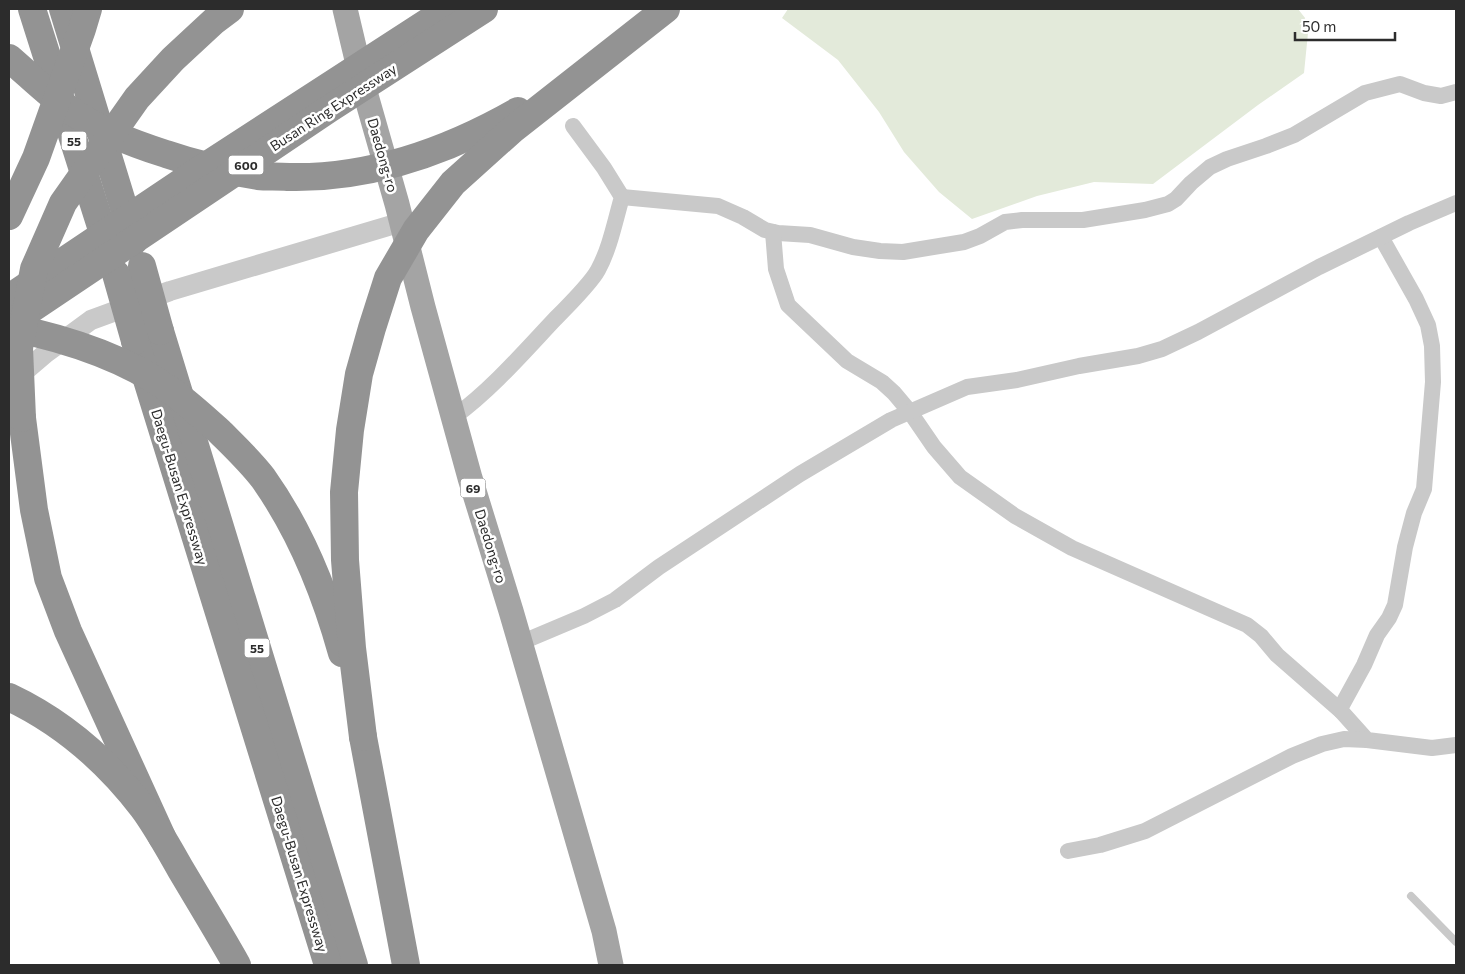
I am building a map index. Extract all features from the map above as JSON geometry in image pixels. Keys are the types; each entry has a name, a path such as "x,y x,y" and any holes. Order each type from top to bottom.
{"highway":[{"name":"Daegu-Busan Expressway","path":"32,9 116,274 328,965"},
{"name":"Daegu-Busan Expressway","path":"62,9 354,965"},
{"path":"9,216 36,158 88,9"},
{"path":"162,837 68,631 48,578 34,510 22,418 19,348 34,269 64,203 137,98 173,60 214,21 230,9"},
{"name":"Busan Ring Expressway","path":"9,298 201,169 448,9"},
{"name":"Busan Ring Expressway","path":"9,326 329,109 484,9"},
{"path":"9,58 73,112 142,146 194,164 259,176 307,177 348,174 402,162 461,141 548,93 662,9"},
{"path":"406,965 363,737 352,648 346,569 344,492 350,430 359,374 388,278 416,230 452,183 512,130 666,9"},
{"path":"9,326 80,346 127,365 169,389 206,419 237,448 262,477 280,504 306,553 325,599 363,737"},
{"path":"9,697 32,708 60,726 96,755 143,808 237,965"}],"main road":[{"name":"Daedong-ro","path":"344,9 454,417 604,930 612,965"}],"street":[{"path":"622,197 718,206 743,217 765,230 773,232 810,235 853,247 903,252 964,242 1006,222 1022,220 1084,220 1145,210 1168,204 1176,199 1210,167 1227,158 1294,135 1365,93 1400,84 1424,93 1440,96 1456,92"},
{"path":"454,417 477,400 495,383 566,308 598,271 610,242 622,197 604,168 573,126"},
{"path":"520,643 584,616 615,600 659,567 800,474 883,425 910,412 967,387 1017,380 1079,366 1138,356 1162,349 1380,237 1456,202"},
{"path":"9,385 46,353 92,320 170,291 402,222"},
{"path":"773,232 776,269 788,305 847,361 882,382 894,393 910,412 934,447 960,477 1015,516 1072,548 1247,626 1341,711 1367,740"},
{"path":"1341,711 1341,706 1364,665 1377,635 1389,618 1395,605 1405,547 1414,512 1424,490 1433,382 1431,339 1428,325 1416,299 1380,237"},
{"path":"1068,851 1100,845 1145,831 1292,756 1322,744 1344,739 1432,748 1456,744"}],"lane":[{"path":"1412,896 1456,942"}],"green space":[{"path":"788,9 1298,9 1309,23 1304,73 1153,184 1094,182 1037,196 972,219 939,192 904,152 879,112 838,60 782,18"}]}
